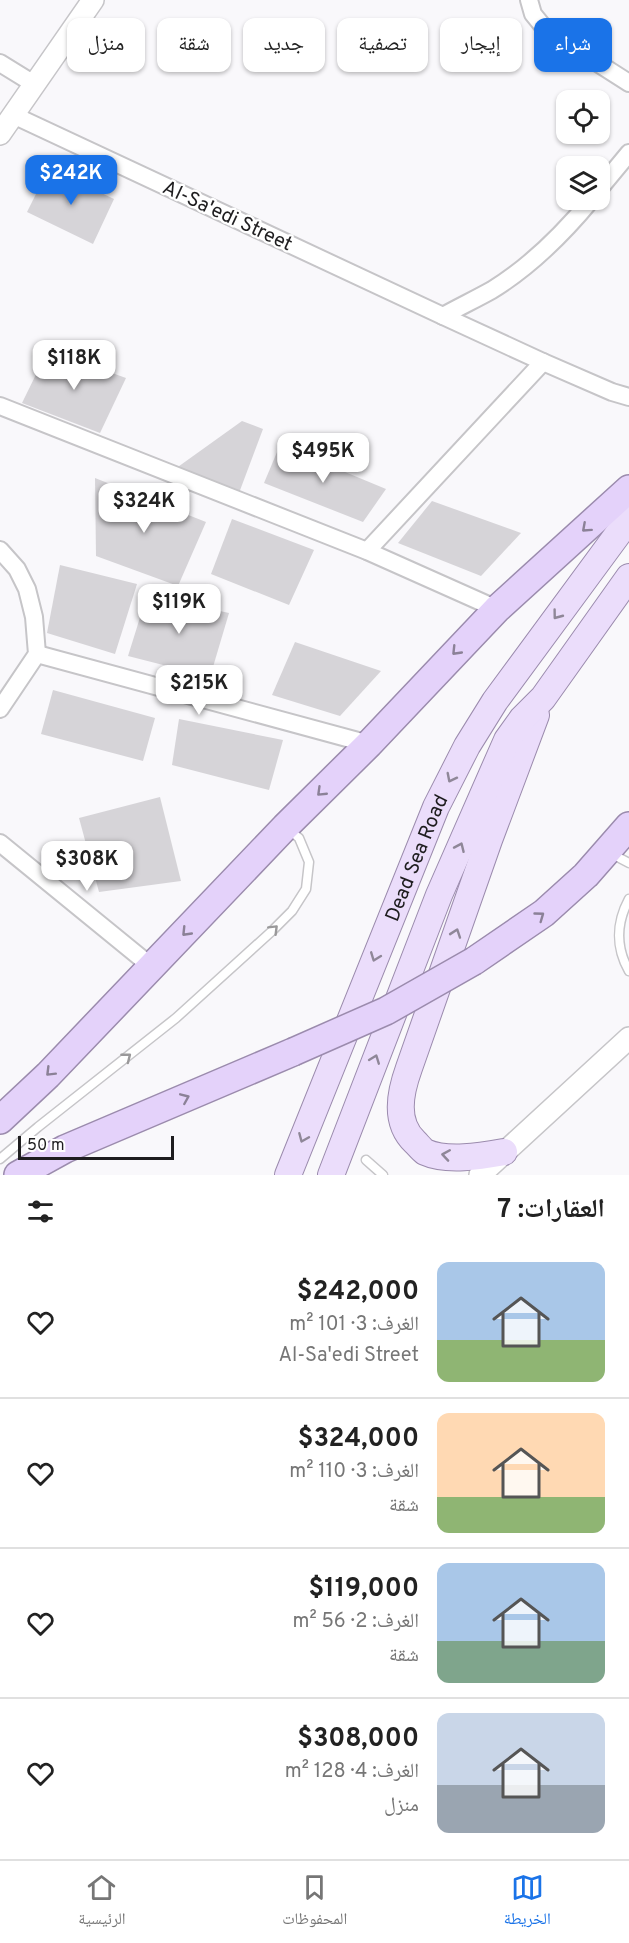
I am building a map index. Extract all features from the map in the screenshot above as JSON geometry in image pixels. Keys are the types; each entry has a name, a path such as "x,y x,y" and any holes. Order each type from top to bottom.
{"highway":[{"path":"0,1120 48,1075 497,609 629,489"},
{"path":"18,1175 65,1149 386,1011 474,961 544,913 586,875 618,857 629,826"}],"main road":[{"name":"Dead Sea Road","path":"288,1175 436,807 495,701 629,519"},
{"path":"336,1164 439,895 507,741 522,718 543,698 629,577"},
{"path":"504,1152 458,1157 425,1151 412,1140 402,1124 400,1105 402,1089 485,851 543,698"},
{"path":"317,1103 336,1164"}],"street":[{"path":"0,134 93,0"},
{"path":"529,0 533,14 546,30 629,83"},
{"path":"0,63 34,84"},
{"name":"Al-Sa'edi Street","path":"13,115 543,362 629,397"},
{"path":"610,176 629,153"},
{"path":"443,316 492,290 540,255 583,210"},
{"path":"367,551 543,362"},
{"path":"0,406 367,551 497,609"},
{"path":"0,550 17,569 27,589 34,617 37,654 0,709"},
{"path":"37,654 369,744"},
{"path":"0,843 152,967"},
{"path":"480,1175 629,1038"}],"lane":[{"path":"0,1159 176,1018 292,911 306,889 309,862 299,838 285,827"},
{"path":"629,898 619,926 619,941 621,956 629,972"},
{"path":"366,1160 383,1175"}],"building":[{"path":"49,168 114,199 93,244 27,212"},
{"path":"48,350 126,378 100,433 22,403"},
{"path":"242,421 263,429 239,493 175,469"},
{"path":"280,445 386,489 363,522 264,483"},
{"path":"95,478 206,522 178,586 96,556"},
{"path":"432,501 521,533 481,576 398,543"},
{"path":"232,519 314,550 289,605 211,574"},
{"path":"60,565 137,584 115,654 47,633"},
{"path":"147,595 229,613 210,677 128,656"},
{"path":"295,642 381,671 340,716 272,695"},
{"path":"53,690 155,718 143,761 41,734"},
{"path":"179,719 283,740 269,790 172,765"},
{"path":"160,797 181,881 99,892 79,818"}]}
